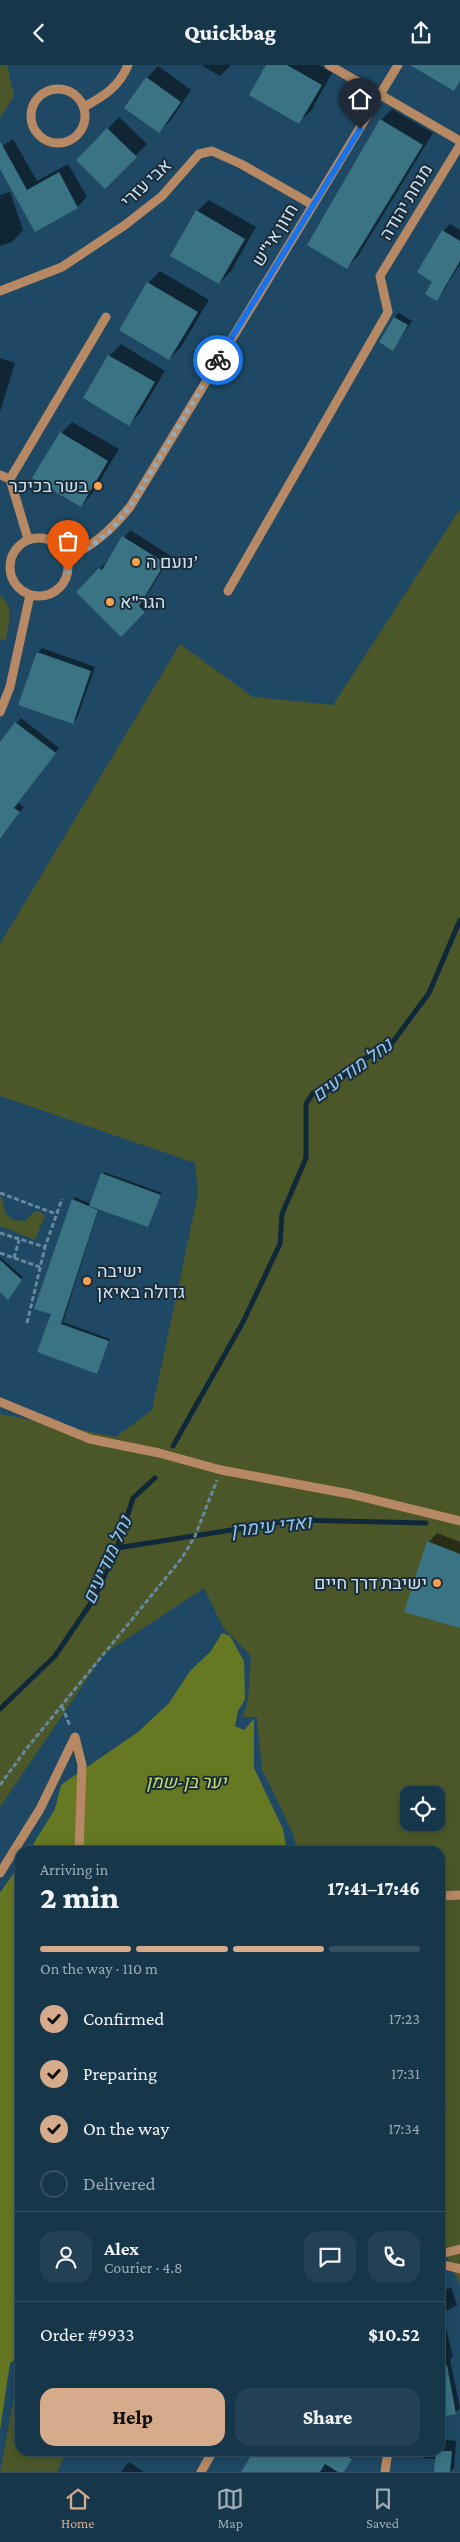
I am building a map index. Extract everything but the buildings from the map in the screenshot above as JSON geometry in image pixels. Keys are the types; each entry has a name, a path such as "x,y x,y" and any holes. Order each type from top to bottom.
{"street":[{"path":"84,107 106,95 118,85 128,65"},
{"path":"330,65 460,141"},
{"name":"חזון אי\"ש","path":"67,559 90,547 109,532 130,507 398,65"},
{"path":"61,89 74,95 84,107 84,127 70,141 61,144 50,143 35,131 32,111 42,95 61,89"},
{"name":"מנחת יהודה","path":"228,591 388,312 380,276 460,145"},
{"name":"אבי עזרי","path":"0,291 62,267 125,225 162,196 200,154 212,151 313,205"},
{"path":"28,539 10,479 106,317"},
{"path":"0,475 10,479"},
{"path":"38,537 50,539 58,544 67,559 68,571 62,585 54,592 40,597 30,595 16,586 5,568 17,547 28,539 38,537"},
{"path":"0,712 10,687 30,595"},
{"path":"0,1402 90,1439 159,1453 221,1470 350,1494 460,1521"},
{"path":"75,1737 82,1765 79,1846"},
{"path":"17,1846 40,1809 75,1737"},
{"path":"0,1873 15,1849"},
{"path":"445,1896 460,1895"},
{"path":"445,2253 460,2249"},
{"path":"445,2265 460,2269"},
{"path":"201,2472 210,2456"},
{"path":"385,2472 387,2456"}],"path":[{"path":"0,1193 56,1214"},
{"path":"27,1323 45,1247 62,1199"},
{"path":"0,1233 45,1247"},
{"path":"14,1258 19,1240"},
{"path":"0,1253 40,1267"},
{"path":"0,1785 182,1558 194,1536 221,1470"},
{"path":"62,1706 75,1737"}],"green space":[{"path":"0,65 7,65 14,96 0,118"},
{"path":"460,509 460,2285 445,2252 445,2109 447,2108 445,2105 445,1846 296,1846 293,1833 262,1769 257,1717 243,1717 248,1700 251,1656 223,1627 204,1588 104,1654 0,1807 0,1414 116,1437 152,1410 198,1194 195,1163 0,1096 0,944 180,644 253,697 333,705"},
{"path":"0,596 5,600 9,610 6,640 0,639"},
{"path":"0,1197 2,1197 5,1213 13,1220 25,1221 35,1211 39,1211 45,1216 35,1240 0,1226"},
{"name":"יער בן-שמן","path":"222,1633 230,1636 244,1661 245,1699 238,1711 235,1726 244,1730 254,1719 254,1768 283,1829 286,1846 32,1846 55,1809 61,1785 138,1732 169,1703 190,1671 211,1651"},
{"path":"15,1871 15,2360 10,2363 0,2430 0,1893"},
{"path":"15,2392 15,2456 65,2456 57,2472 0,2472"}],"waterway":[{"name":"נחל מודיעים","path":"173,1446 243,1322 280,1244 282,1214 306,1158 306,1104 313,1093 326,1092 359,1062 392,1043 429,993 460,920"},
{"name":"נחל מודיעים","path":"0,1709 55,1656 95,1597 117,1548 133,1498 155,1478"},
{"name":"ואדי עימרן","path":"117,1548 295,1520 426,1523"}],"way so far":[{"path":"68,571 67,559 90,547 109,532 130,507 218,360"}],"place":[{"name":"בשר בכיכר","path":"98,486"},
{"name":"נועם ה’","path":"136,562"},
{"name":"הגר\"א","path":"110,602"},
{"name":"ישיבה גדולה באיאן","path":"87,1281"},
{"name":"ישיבת דרך חיים","path":"437,1583"}],"route":[{"path":"218,360 360,129"}]}
